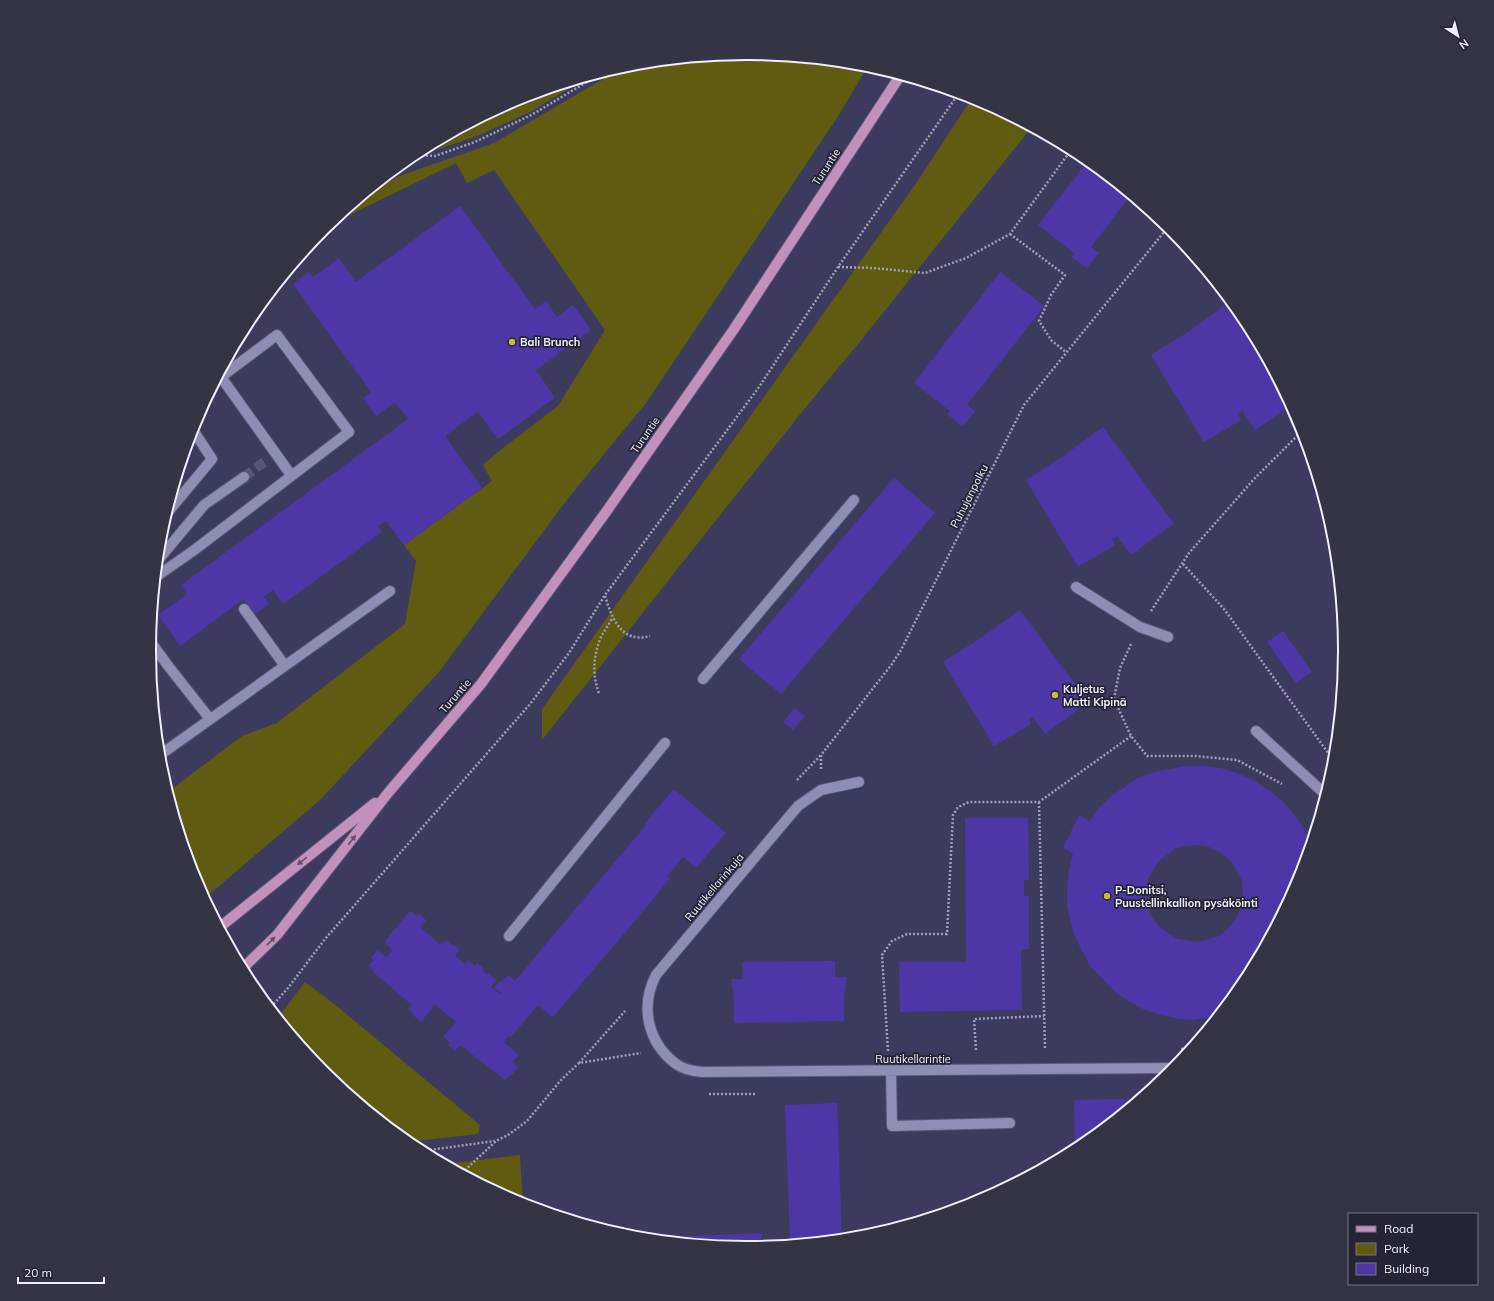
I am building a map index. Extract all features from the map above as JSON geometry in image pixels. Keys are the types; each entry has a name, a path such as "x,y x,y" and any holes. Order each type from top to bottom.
{"main road":[{"name":"Turuntie","path":"247,964 277,935 388,793 481,684 606,512 734,330 898,79"},
{"name":"Turuntie","path":"223,923 388,793"}],"street":[{"path":"162,572 193,551 349,432 277,335 226,374"},
{"path":"223,379 291,475"},
{"path":"176,502 212,459 197,437"},
{"path":"166,550 204,505 244,477"},
{"path":"703,679 854,500"},
{"path":"1076,587 1140,627 1168,637"},
{"path":"166,751 390,591"},
{"path":"244,609 285,666"},
{"path":"156,649 210,719"},
{"path":"1256,731 1320,790"},
{"path":"509,936 665,743"},
{"name":"Ruutikellarinkuja","path":"660,1048 649,1023 647,1010 647,999 650,987 656,975 798,806 821,790 858,782"},
{"name":"Ruutikellarintie","path":"660,1048 676,1064 687,1070 702,1072 1165,1068"},
{"path":"891,1071 892,1126 1010,1122"}],"path":[{"path":"427,155 435,156 475,142 533,114 586,82"},
{"path":"274,1004 288,988 325,939 530,704 569,653 605,595 759,387 838,267 956,98"},
{"path":"838,267 873,268 925,273 966,258 1010,234 1067,155"},
{"name":"Puhujanpolku","path":"793,785 821,755 895,660 1024,405 1164,232"},
{"path":"1010,234 1065,275 1051,295 1039,321 1051,340 1066,352"},
{"path":"1284,785 1237,760 1195,756 1147,756 1131,736 1114,699 1120,668 1140,627 1189,553 1255,478 1297,436"},
{"path":"1182,564 1224,609 1328,753"},
{"path":"605,595 612,618 624,632 640,639 650,636"},
{"path":"599,693 595,683 593,668 596,651 612,618"},
{"path":"889,1055 882,955 892,942 907,934 947,934 953,815 958,807 969,802 1039,802 1131,736"},
{"path":"821,755 821,790"},
{"path":"1039,802 1045,1051 1051,1051"},
{"path":"466,1169 496,1141 508,1135 527,1121 561,1080 579,1063 625,1011 627,1004"},
{"path":"625,1011 628,1018"},
{"path":"976,1052 974,1019 1044,1016"},
{"path":"636,1046 638,1053 642,1058"},
{"path":"579,1063 660,1048"},
{"path":"705,1093 759,1094"},
{"path":"432,1150 496,1141"}],"green space":[{"path":"747,60 786,61 865,72 837,118 646,403 569,497 439,672 320,800 209,894 188,840 173,788 242,736 277,723 405,624 416,561 404,545 492,481 483,465 558,406 605,330 494,170 467,183 456,163 348,216 388,182 397,177 494,143 607,77 632,71 708,61"},
{"path":"573,86 532,111 477,136 436,150 452,139 486,121 521,105"},
{"path":"969,103 1028,132 797,418 542,740 542,709 917,182"},
{"path":"305,982 333,1003 480,1125 478,1134 419,1141 388,1119 329,1068 303,1040 281,1013"},
{"path":"520,1155 523,1197 486,1180 454,1163"}],"building":[{"path":"1084,166 1127,200 1091,247 1099,253 1087,268 1071,257 1074,253 1038,225"},
{"path":"460,206 535,309 546,301 557,317 573,305 591,330 536,370 555,398 498,439 478,412 445,436 482,488 404,545 386,521 378,526 382,532 283,604 273,590 264,597 269,604 255,614 244,599 180,646 158,615 187,594 181,585 408,419 395,402 376,416 363,398 371,392 293,284 309,272 313,277 339,258 356,282"},
{"path":"1000,272 1044,306 967,405 975,411 963,426 947,414 950,411 914,383"},
{"path":"1225,305 1238,322 1258,355 1277,389 1286,409 1256,430 1242,411 1238,414 1241,420 1204,442 1151,355 1188,332"},
{"path":"1103,427 1174,524 1131,555 1117,536 1112,539 1115,545 1078,567 1026,480 1062,457"},
{"path":"894,478 935,513 781,694 739,659"},
{"path":"1020,610 1088,702 1045,734 1032,716 1029,719 1031,724 994,746 943,662 981,638"},
{"path":"1283,631 1312,672 1296,683 1267,642"},
{"path":"795,708 805,716 793,730 783,722"},
{"name":"P-Donitsi, Puustellinkallion pysäköinti","path":"1187,766 1221,768 1237,773 1253,780 1280,799 1292,812 1307,836 1293,876 1277,912 1238,979 1209,1018 1192,1020 1175,1018 1143,1009 1128,1001 1114,991 1090,966 1075,937 1067,904 1069,870 1073,853 1063,848 1079,815 1090,821 1098,809 1110,797 1138,778 1154,772","holes":["1196,845 1206,846 1216,850 1232,863 1242,881 1243,892 1239,912 1234,922 1219,936 1199,942 1178,939 1161,928 1149,911 1146,890 1148,880 1159,861 1175,849"]},
{"path":"674,789 726,833 696,868 683,857 667,876 670,878 645,909 553,1017 538,1005 511,1037 509,1036 504,1042 519,1055 512,1062 518,1067 511,1076 510,1075 505,1080 460,1045 455,1051 448,1045 450,1042 443,1037 456,1022 435,1004 421,1022 409,1009 412,1005 368,966 374,960 371,958 377,950 386,957 393,950 384,942 410,911 417,916 419,914 426,920 420,927 441,945 446,940 452,945 453,944 460,950 455,956 465,964 468,960 475,966 477,963 484,969 483,971 487,974 488,973 496,980 491,987 500,994 501,993 494,988 508,975 515,981 646,825 644,824"},
{"path":"965,818 1028,818 1029,880 1024,880 1024,896 1029,896 1029,949 1021,949 1022,1010 900,1012 899,962 966,962"},
{"path":"835,961 835,977 847,977 844,996 844,1021 734,1023 734,998 731,979 743,979 742,962"},
{"path":"1124,1099 1124,1104 1075,1141 1074,1100"},
{"path":"837,1103 842,1233 790,1240 785,1105"},
{"path":"762,1233 762,1241 708,1240 677,1237"}],"tunnel":[{"path":"244,477 267,460"}],"place":[{"name":"Bali Brunch","path":"512,342"},
{"name":"Kuljetus Matti Kipinä","path":"1055,695"},
{"name":"P-Donitsi, Puustellinkallion pysäköinti","path":"1107,896"}]}
